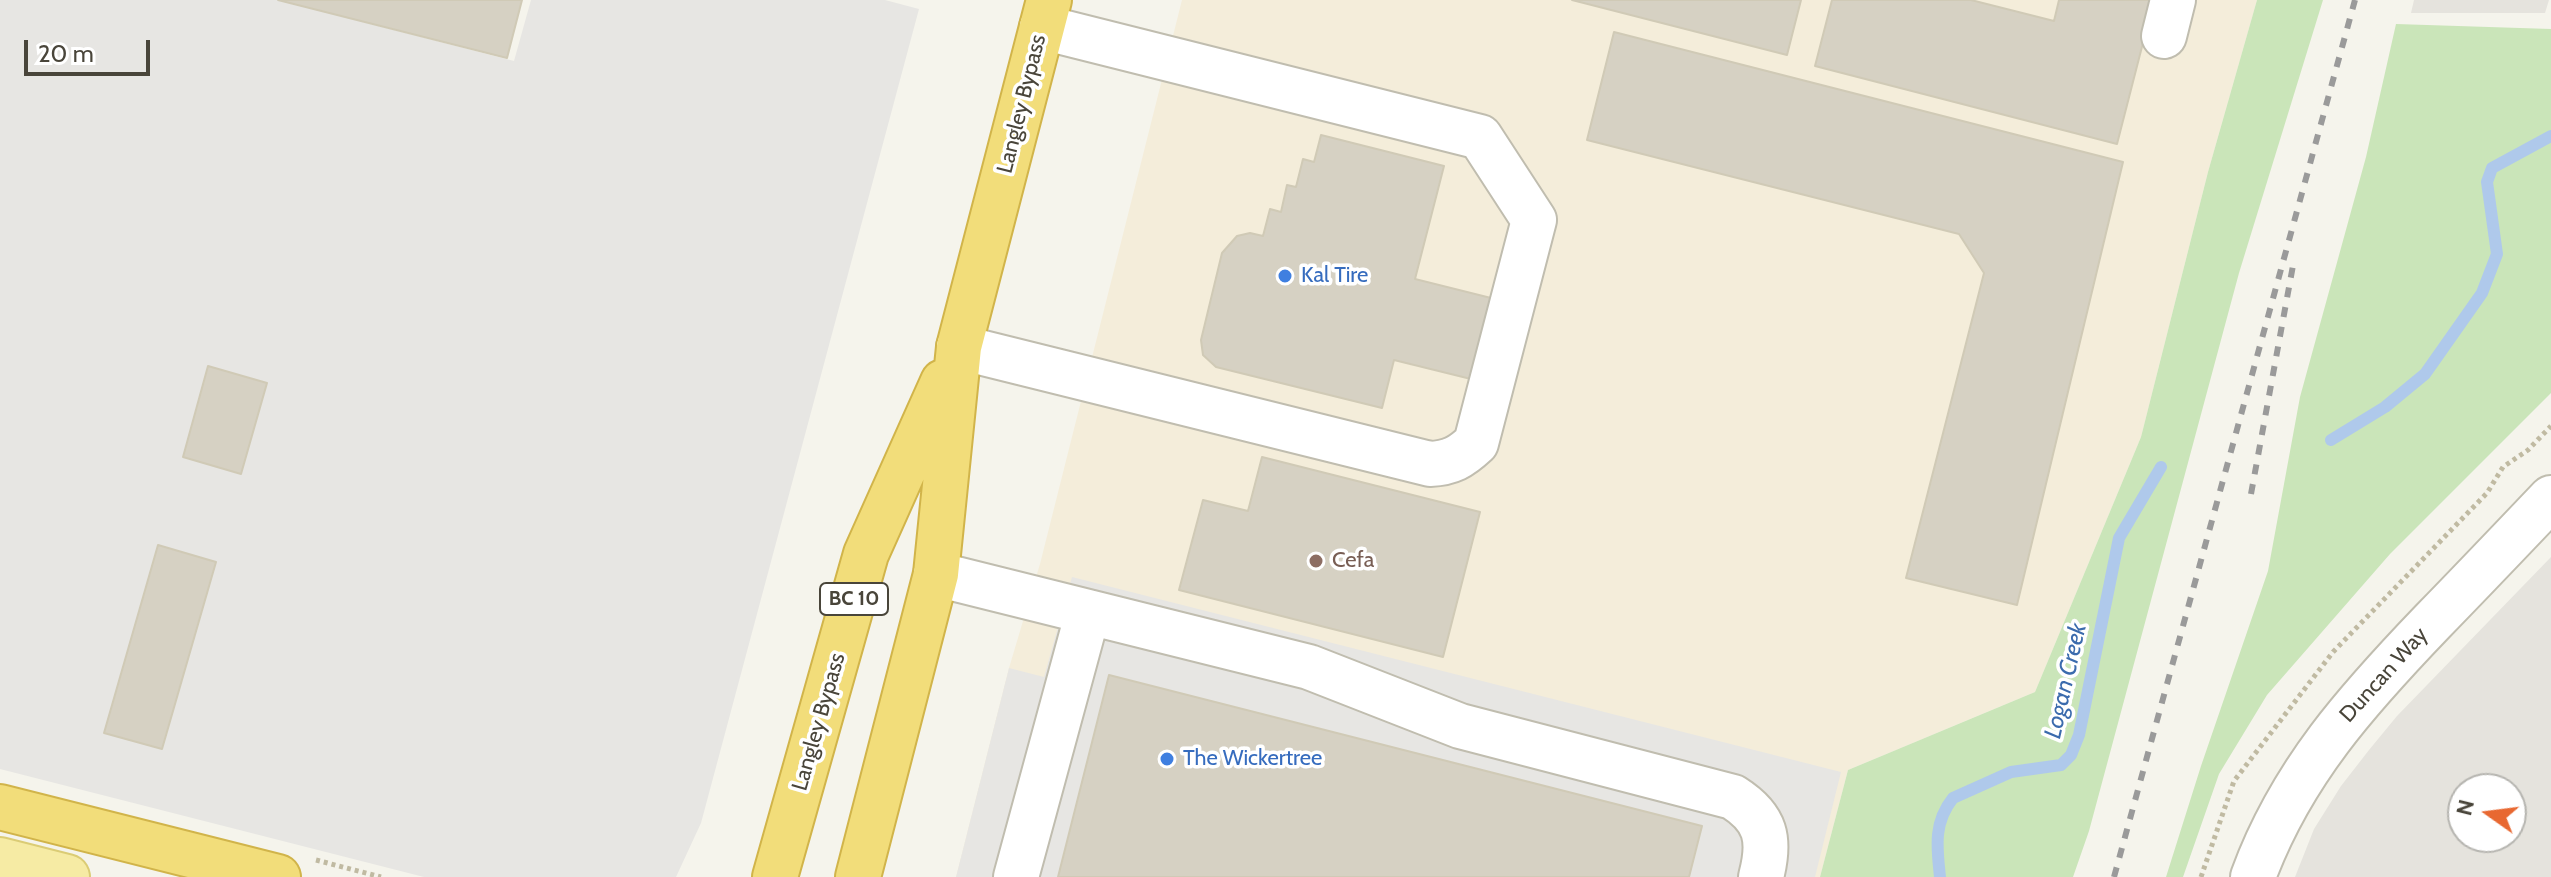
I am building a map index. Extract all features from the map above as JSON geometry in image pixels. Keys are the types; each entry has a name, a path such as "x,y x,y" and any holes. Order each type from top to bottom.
{"highway":[{"name":"Langley Bypass","path":"858,877 936,574 959,347 1045,14"},
{"name":"Langley Bypass","path":"772,872 866,554 959,347"},
{"path":"0,807 278,877"}],"main road":[{"path":"0,860 67,877"}],"street":[{"path":"959,347 1430,464 1447,463 1462,457 1476,443 1534,220 1480,137 1045,14"},
{"name":"Duncan Way","path":"2253,877 2291,795 2326,740 2374,683 2551,498"},
{"path":"936,574 1309,667 1460,726 1733,797 1753,810 1766,838 1761,877"},
{"path":"1016,877 1088,612"}],"shaded area":[{"path":"0,0 278,0 514,61 531,0 885,0 919,9 701,823 676,877 424,877 0,769"},
{"path":"1182,0 2257,0 2208,172 2141,437 2035,692 1848,770 1820,877 956,877 1009,668 1040,564"},
{"path":"2414,0 2549,0 2545,13 2411,13"},
{"path":"2551,557 2551,877 2295,877 2314,829 2341,786 2397,716"},
{"path":"1072,577 1841,772 1815,877 1689,877 1701,826 1110,675 1058,877 956,877 1009,668 1044,677"}],"green space":[{"path":"2257,0 2323,0 2239,273 2089,831 2073,877 1820,877 1848,770 2035,692 2141,437 2208,172"},
{"path":"2396,24 2551,29 2551,393 2390,554 2267,695 2219,774 2183,877 2166,877 2268,571 2300,397 2366,157"}],"building":[{"path":"278,0 522,0 507,58"},
{"path":"1572,0 1801,0 1787,55"},
{"path":"1832,0 1971,0 2054,21 2059,0 2154,0 2117,144 1815,66"},
{"path":"1614,32 2123,162 2017,605 1906,578 1984,273 1959,234 1587,140"},
{"path":"1321,135 1444,166 1415,279 1491,298 1471,379 1394,360 1382,408 1216,367 1203,355 1201,340 1222,253 1237,236 1250,233 1263,236 1270,209 1281,212 1287,185 1296,187 1303,159 1314,162"},
{"path":"208,366 267,383 241,474 183,457"},
{"path":"1262,457 1480,512 1443,657 1179,590 1203,500 1248,511"},
{"path":"158,545 216,562 162,749 104,733"},
{"path":"1109,675 1702,826 1689,877 1058,877"}],"waterway":[{"name":"Logan Creek","path":"2331,440 2385,407 2425,374 2482,293 2497,254 2487,182 2492,168 2551,136"},
{"name":"Logan Creek","path":"1940,877 1939,826 1953,798 2011,772 2061,765 2071,755 2079,735 2119,538 2161,467"}],"railway":[{"path":"2114,877 2355,0"},
{"path":"2251,494 2294,260"}],"place":[{"name":"Kal Tire","path":"1285,276"},
{"name":"Cefa","path":"1316,561"},
{"name":"The Wickertree","path":"1167,759"}]}
